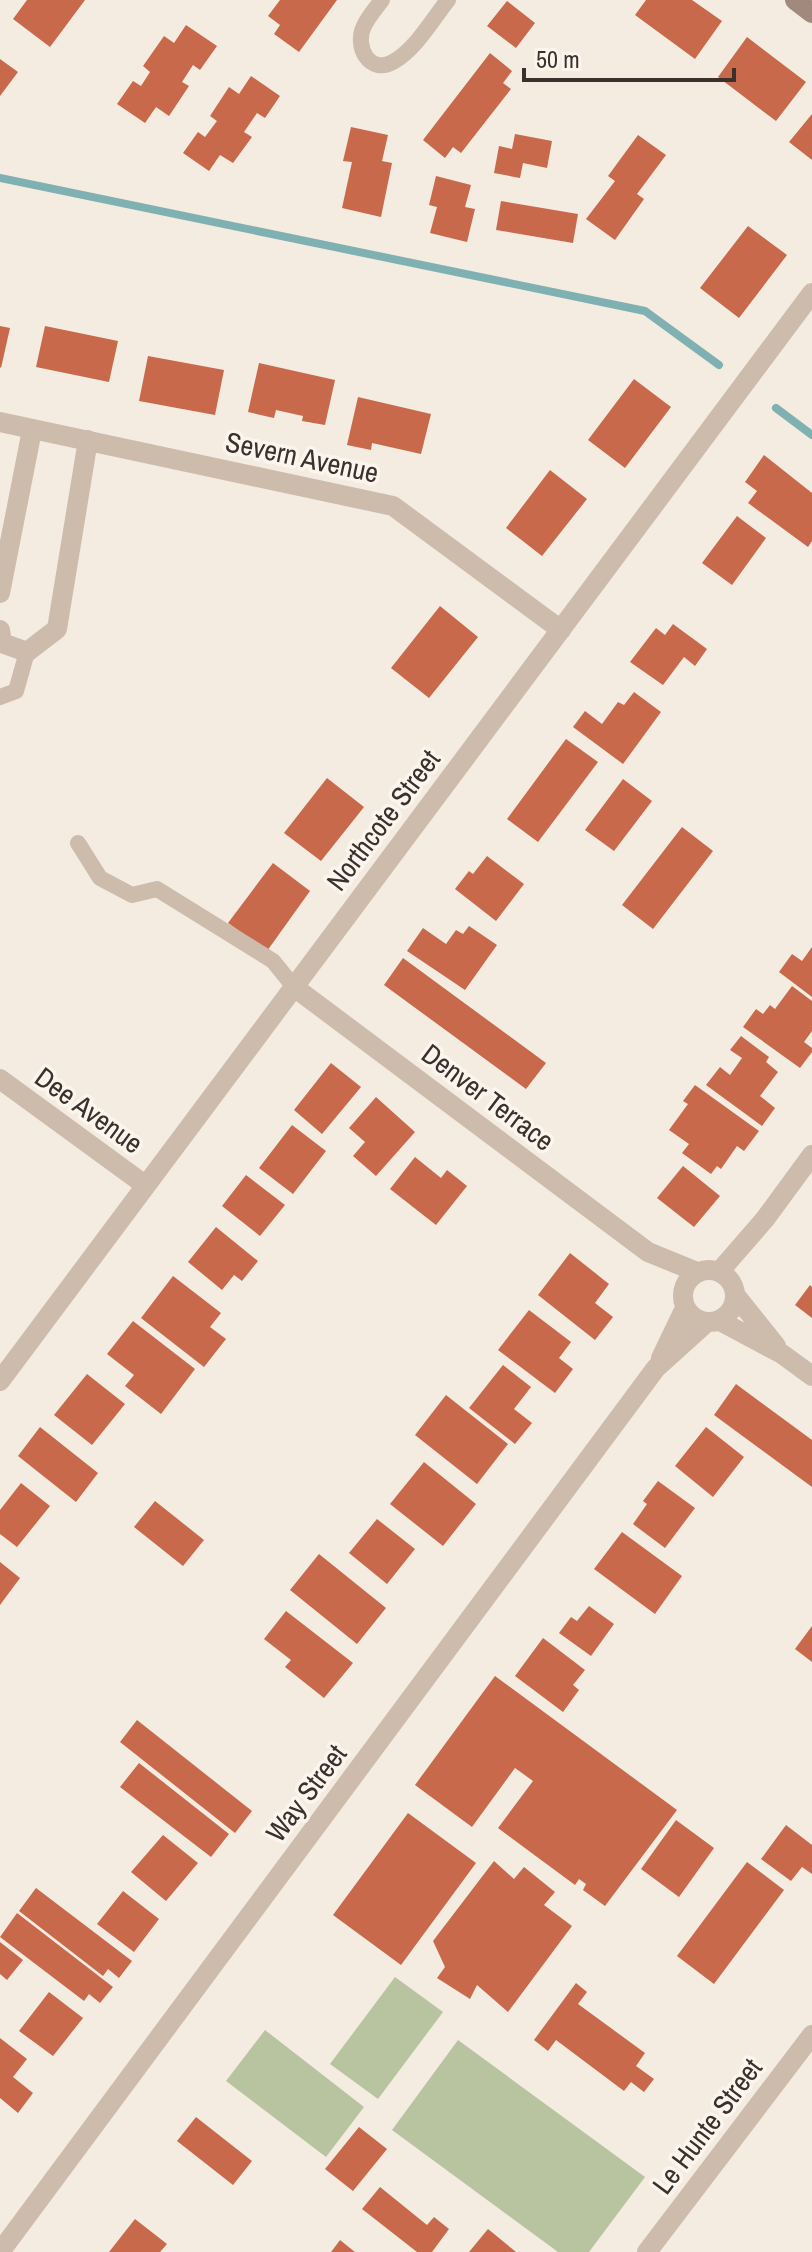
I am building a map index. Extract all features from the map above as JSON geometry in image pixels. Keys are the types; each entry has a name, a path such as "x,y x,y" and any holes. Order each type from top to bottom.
{"main road":[{"path":"795,0 812,13"}],"street":[{"name":"Northcote Street","path":"0,1381 812,293"},
{"name":"Severn Avenue","path":"0,422 393,506 561,630"},
{"path":"0,593 32,430"},
{"path":"0,630 2,643 27,652 57,629 88,440"},
{"name":"Denver Terrace","path":"294,987 648,1252 697,1272"},
{"name":"Dee Avenue","path":"0,1079 145,1185"},
{"path":"713,1322 728,1314 729,1284 765,1219 812,1155"},
{"name":"Denver Terrace","path":"648,1252 684,1301"},
{"path":"782,1354 729,1284 708,1269 697,1272 687,1282 684,1301 694,1318 713,1322 782,1354 812,1376"},
{"name":"Way Street","path":"0,2252 656,1368 684,1301"},
{"name":"Way Street","path":"656,1368 713,1322"},
{"name":"Le Hunte Street","path":"647,2252 812,2035"}],"lane":[{"path":"382,0 364,26 359,41 363,55 378,65 389,64 402,56 448,0"},
{"path":"0,697 16,691 27,652"},
{"path":"78,843 100,878 132,895 157,889 273,961 294,987"}],"green space":[{"path":"395,1977 443,2012 378,2099 330,2064"},
{"path":"265,2030 364,2107 326,2157 226,2081"},
{"path":"458,2040 645,2177 589,2252 558,2252 392,2130"}],"building":[{"path":"27,0 85,0 50,47 13,19"},
{"path":"280,0 337,0 299,52 274,34 280,25 268,16"},
{"path":"646,0 692,0 722,21 695,59 635,15"},
{"path":"507,1 535,23 516,48 487,26"},
{"path":"186,25 217,46 200,70 193,65 182,82 189,86 169,116 156,107 145,123 117,104 133,81 141,86 150,72 143,66 164,36 174,43"},
{"path":"747,37 806,82 776,121 718,77"},
{"path":"490,53 512,71 503,83 511,89 461,153 453,147 445,158 423,140"},
{"path":"0,59 18,72 0,96"},
{"path":"251,76 280,96 265,118 257,113 244,132 252,137 233,163 220,155 209,171 183,153 198,132 205,137 217,121 210,116 229,87 239,94"},
{"path":"812,114 812,160 789,142"},
{"path":"351,127 388,135 382,161 392,163 381,217 342,208 352,162 343,161"},
{"path":"515,134 552,141 547,168 523,163 520,178 494,173 499,146 512,149"},
{"path":"638,135 666,155 637,194 644,199 615,240 586,219 615,181 608,176"},
{"path":"436,176 471,185 465,207 475,209 467,242 430,233 437,207 429,205"},
{"path":"501,201 578,214 573,243 496,230"},
{"path":"748,226 787,255 739,318 700,288"},
{"path":"0,326 10,328 1,368 0,367"},
{"path":"45,326 118,341 109,382 36,367"},
{"path":"148,356 224,370 215,415 139,401"},
{"path":"259,363 335,380 325,425 302,421 303,416 276,410 274,418 248,412"},
{"path":"634,379 671,407 625,468 588,440"},
{"path":"358,397 431,414 421,454 372,443 371,450 347,445"},
{"path":"764,455 812,493 812,541 808,547 748,503 757,491 745,482"},
{"path":"550,470 587,499 542,556 506,528"},
{"path":"737,516 766,538 732,585 702,563"},
{"path":"440,606 478,637 429,698 391,668"},
{"path":"673,624 707,649 695,666 684,657 663,685 630,662 656,628 665,635"},
{"path":"634,692 661,712 623,764 573,727 585,711 602,724 618,702 624,705"},
{"path":"566,739 598,762 538,842 507,819"},
{"path":"327,778 364,807 321,861 284,833"},
{"path":"623,779 652,801 614,851 585,830"},
{"path":"682,827 713,851 653,929 622,905"},
{"path":"487,856 524,884 496,921 455,889 469,871 473,874"},
{"path":"273,863 310,891 267,951 228,923"},
{"path":"469,926 497,945 465,990 407,951 423,928 446,944 456,930 463,934"},
{"path":"812,947 812,997 779,972 792,954 802,961"},
{"path":"403,958 546,1063 526,1089 384,985"},
{"path":"792,986 812,1001 812,1031 804,1042 812,1048 812,1052 800,1068 743,1027 756,1009 763,1014 770,1005 775,1009"},
{"path":"741,1036 769,1057 766,1062 778,1072 760,1096 775,1108 762,1126 706,1085 720,1067 730,1075 742,1058 730,1050"},
{"path":"331,1063 361,1087 322,1134 294,1110"},
{"path":"695,1085 759,1131 744,1151 737,1146 721,1169 717,1166 711,1174 682,1153 689,1144 669,1130 688,1104 683,1101"},
{"path":"376,1097 415,1132 376,1176 353,1156 365,1142 349,1128"},
{"path":"292,1125 326,1151 293,1194 259,1168"},
{"path":"415,1157 441,1178 447,1170 467,1186 436,1225 390,1189"},
{"path":"683,1166 720,1196 694,1227 657,1198"},
{"path":"246,1175 285,1205 260,1236 222,1206"},
{"path":"216,1227 258,1261 242,1281 234,1275 222,1290 188,1262"},
{"path":"570,1253 609,1284 595,1303 613,1317 595,1340 538,1295"},
{"path":"173,1276 221,1313 210,1327 226,1339 204,1367 141,1318"},
{"path":"810,1285 812,1287 812,1318 795,1305"},
{"path":"529,1310 571,1342 559,1358 573,1369 555,1393 498,1350"},
{"path":"133,1321 195,1369 161,1414 125,1386 134,1375 107,1354"},
{"path":"503,1365 531,1387 514,1409 532,1423 515,1444 469,1408"},
{"path":"87,1374 125,1404 92,1445 54,1415"},
{"path":"736,1384 812,1440 812,1487 714,1415"},
{"path":"446,1395 508,1444 477,1484 415,1435"},
{"path":"40,1427 98,1473 76,1502 18,1456"},
{"path":"706,1427 744,1457 713,1497 675,1466"},
{"path":"424,1462 476,1504 443,1546 390,1504"},
{"path":"658,1481 695,1508 665,1548 633,1524 647,1504 643,1501"},
{"path":"21,1483 50,1506 17,1547 0,1534 0,1510"},
{"path":"155,1501 204,1540 183,1566 134,1527"},
{"path":"377,1519 415,1549 387,1584 349,1553"},
{"path":"622,1532 682,1576 655,1614 594,1569"},
{"path":"319,1554 386,1608 357,1644 290,1590"},
{"path":"0,1562 20,1578 0,1605"},
{"path":"589,1606 614,1624 591,1656 559,1633 571,1617 577,1621"},
{"path":"286,1611 353,1663 324,1698 285,1667 291,1660 264,1639"},
{"path":"812,1626 812,1662 795,1649"},
{"path":"543,1638 585,1670 573,1685 579,1690 563,1712 515,1676"},
{"path":"495,1676 677,1810 605,1906 583,1890 586,1884 579,1879 575,1885 498,1828 533,1781 515,1768 472,1827 415,1785"},
{"path":"137,1720 252,1811 235,1833 120,1742"},
{"path":"139,1763 229,1834 211,1857 120,1787"},
{"path":"408,1813 476,1863 401,1965 333,1915"},
{"path":"676,1820 714,1848 679,1897 641,1869"},
{"path":"786,1825 812,1845 812,1874 802,1867 791,1881 761,1859"},
{"path":"163,1835 198,1863 166,1901 131,1872"},
{"path":"494,1861 514,1879 524,1867 555,1892 544,1905 572,1926 508,2012 477,1985 470,1999 437,1978 445,1967 433,1941"},
{"path":"747,1862 784,1890 714,1984 677,1956"},
{"path":"36,1888 132,1961 119,1978 108,1969 103,1976 19,1911"},
{"path":"123,1891 159,1919 134,1952 97,1924"},
{"path":"17,1913 113,1987 100,2003 89,1994 84,2001 0,1937"},
{"path":"0,1942 23,1960 7,1980 0,1974"},
{"path":"576,1983 587,1992 578,2004 645,2053 636,2066 654,2079 644,2092 631,2082 624,2091 556,2040 548,2051 534,2040"},
{"path":"49,1992 83,2018 53,2056 19,2031"},
{"path":"0,2038 27,2059 13,2077 33,2093 18,2113 0,2098"},
{"path":"196,2117 252,2161 233,2185 177,2141"},
{"path":"359,2127 387,2149 353,2191 325,2169"},
{"path":"380,2187 427,2225 434,2217 449,2229 432,2252 417,2252 362,2209"},
{"path":"135,2219 167,2244 160,2252 109,2252"},
{"path":"488,2229 516,2252 469,2252"},
{"path":"340,2240 355,2252 331,2252"}],"waterway":[{"path":"0,178 645,311 719,365"},
{"path":"776,408 812,435"}]}
